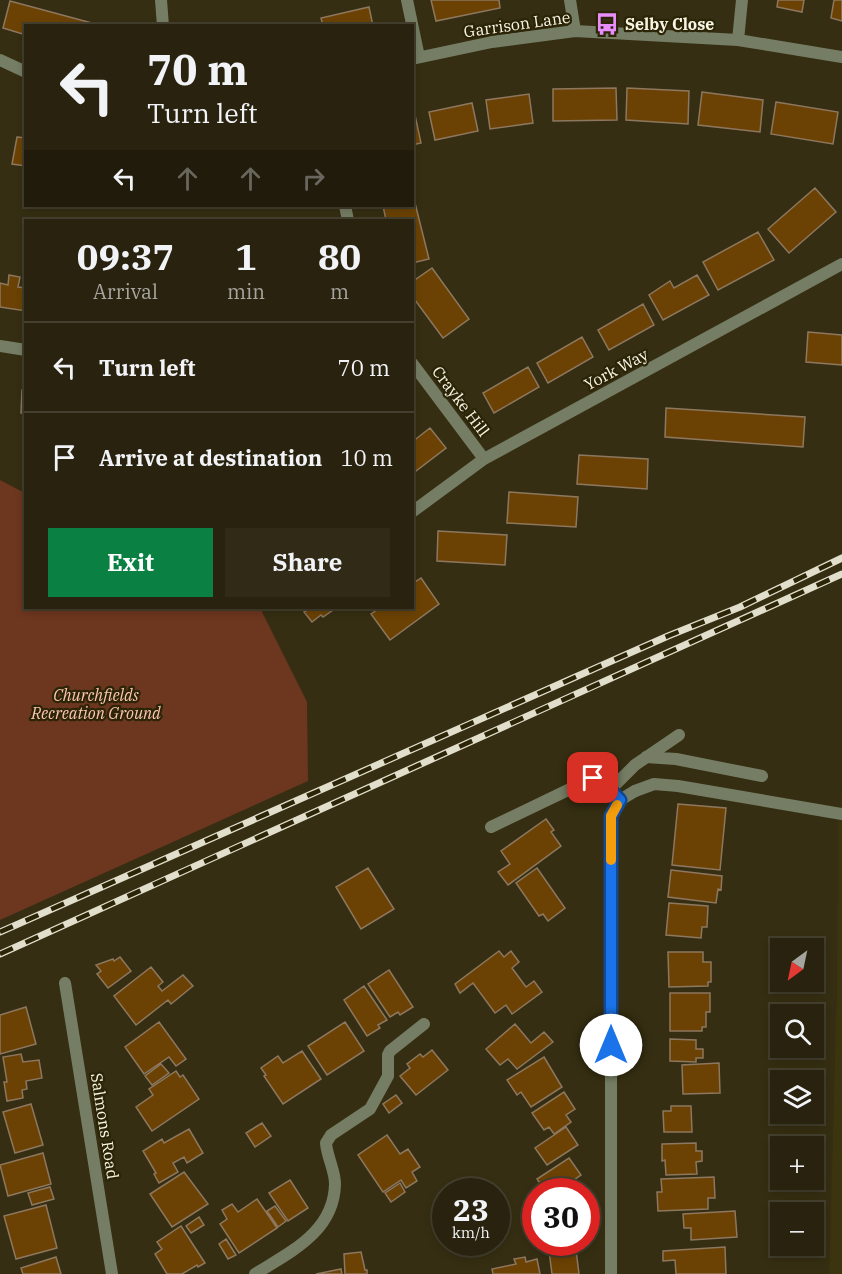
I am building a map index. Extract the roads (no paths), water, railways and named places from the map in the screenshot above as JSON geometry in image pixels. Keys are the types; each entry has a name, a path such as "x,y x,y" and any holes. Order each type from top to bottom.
{"street":[{"path":"161,0 163,24"},
{"path":"407,0 411,24"},
{"path":"570,0 575,32"},
{"path":"738,39 742,0"},
{"name":"Garrison Lane","path":"416,58 492,42 575,32 738,39 842,57"},
{"path":"0,60 24,71"},
{"name":"York Way","path":"414,512 484,459 842,264"},
{"path":"0,346 24,350"},
{"name":"Crayke Hill","path":"414,366 484,459"},
{"path":"611,789 635,765 679,735"},
{"path":"646,757 676,759 762,776"},
{"path":"491,827 593,778 602,780 620,800"},
{"path":"611,1274 611,816 620,800 654,784 678,786 842,814"},
{"name":"Salmons Road","path":"65,983 112,1274"},
{"path":"255,1274 314,1235 326,1219 335,1184 326,1143 332,1135 370,1109 388,1076 390,1051 424,1024"}],"railway":[{"path":"0,932 668,636 740,607 842,558"},
{"path":"0,954 842,574"}],"place":[{"name":"Selby Close","path":"607,24"}],"park label":[{"name":"Churchfields Recreation Ground","path":"96,704"}]}
